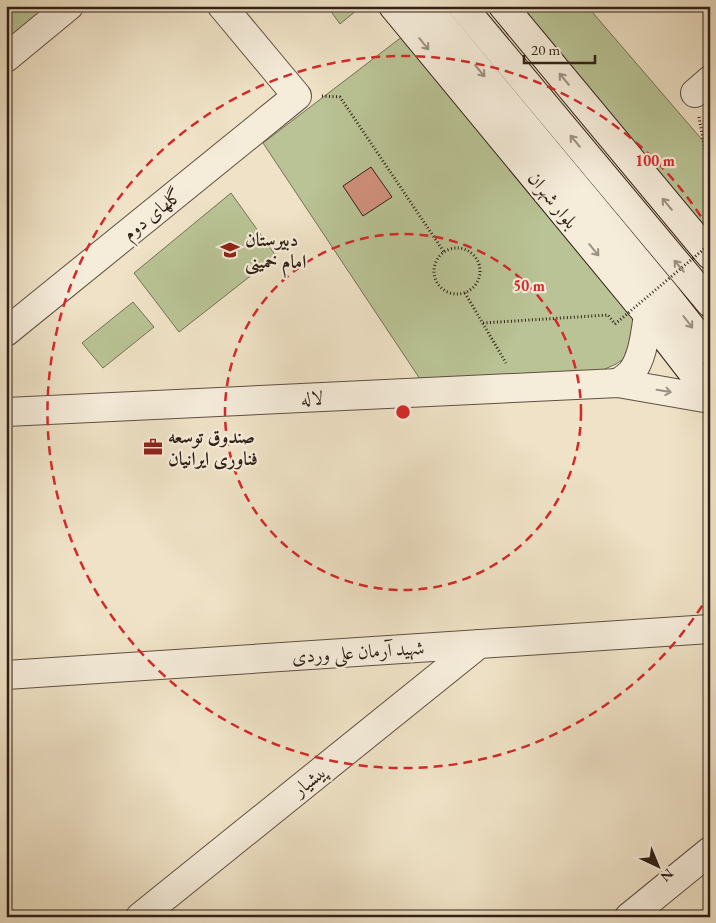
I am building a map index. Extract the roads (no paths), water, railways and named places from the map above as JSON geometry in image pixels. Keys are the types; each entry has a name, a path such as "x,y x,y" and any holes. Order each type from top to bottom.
{"street":[{"path":"6,58 69,6"},
{"name":"گلهای دوم","path":"6,331 297,96 222,6"},
{"name":"بلوار شهران","path":"393,6 710,394"},
{"name":"بلوار شهران","path":"426,6 659,286 710,351"},
{"path":"462,6 710,303"},
{"path":"503,6 710,255"},
{"path":"618,383 630,374 638,361 642,350 648,316"},
{"name":"لاله","path":"6,412 618,383 710,399"},
{"name":"شهید آرمان علی وردی","path":"6,675 710,628"},
{"name":"پیشیار","path":"140,917 479,644"},
{"path":"629,917 710,851"}],"place":[{"name":"دبیرستان امام خمینی","path":"230,250"},
{"name":"صندوق توسعه فناوری ایرانیان","path":"153,447"}]}
